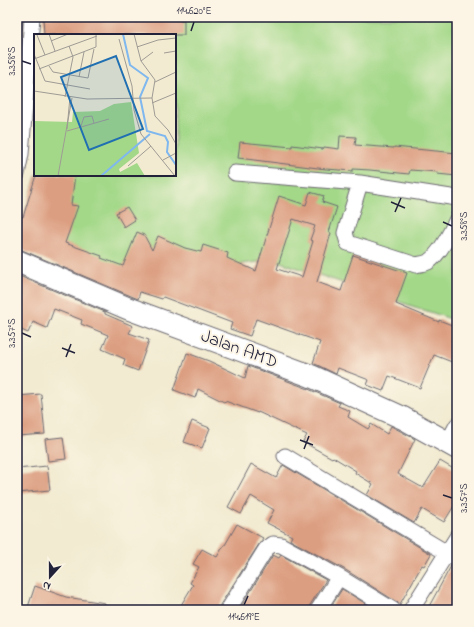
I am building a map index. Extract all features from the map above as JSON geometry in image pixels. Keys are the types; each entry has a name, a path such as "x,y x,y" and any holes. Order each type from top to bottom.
{"street":[{"path":"17,174 21,154 32,17"},
{"path":"235,173 360,183 457,198"},
{"path":"360,183 345,233 348,243 416,265 423,264 432,259 457,219"},
{"name":"Jalan AMD","path":"17,260 127,308 311,376 403,418 454,438"},
{"path":"285,456 452,556"},
{"path":"411,610 452,556 457,537"},
{"path":"228,610 266,549 274,544 281,545 339,576 393,610"},
{"path":"318,610 339,576"}],"green space":[{"path":"75,17 457,17 457,321 274,260 150,275 17,241 36,176 176,176 176,34"}],"building":[{"path":"43,17 169,17 169,20 184,20 184,35 44,34"},
{"path":"340,136 356,137 355,145 457,153 457,176 437,174 438,172 410,170 409,174 370,170 353,169 353,171 326,169 238,158 240,142 292,147 292,145 323,149 324,147 339,149"},
{"path":"36,176 75,176 71,205 78,206 65,243 102,256 101,258 123,266 137,232 144,235 152,250 158,236 185,248 201,252 203,245 228,253 227,258 256,271 279,196 306,205 310,192 324,196 322,202 337,207 329,232 331,233 317,282 341,291 353,255 407,273 396,304 439,322 439,320 457,327 457,364 434,355 420,388 389,376 383,391 367,385 369,380 338,368 336,374 313,363 320,342 256,319 250,336 230,329 232,323 163,297 162,299 140,292 138,299 17,249 17,215 23,217","holes":["293,219 315,226 310,240 313,241 302,277 277,269"]},
{"path":"127,207 135,220 124,227 116,213"},
{"path":"17,275 105,312 105,314 133,326 129,333 149,340 138,371 123,365 125,359 102,349 108,335 81,324 82,320 54,309 47,328 33,322 28,333 17,328"},
{"path":"187,353 209,361 245,378 248,366 306,388 340,403 338,406 350,411 348,417 368,429 371,424 387,434 391,426 415,439 398,474 423,488 440,461 457,471 457,501 444,522 422,509 414,523 367,495 373,484 355,473 356,471 333,457 332,458 303,442 307,435 258,412 225,401 224,402 198,389 195,398 174,390"},
{"path":"41,394 45,434 17,436 17,396"},
{"path":"192,421 210,428 202,448 184,442"},
{"path":"63,437 66,459 48,461 45,439"},
{"path":"251,464 276,478 283,465 431,554 424,566 422,565 400,604 344,569 290,540 292,536 267,523 274,510 251,496 241,514 228,507"},
{"path":"47,466 50,490 17,493 17,469"},
{"path":"237,524 263,538 220,605 219,610 178,610 193,585 190,583 199,567 193,564 202,549 217,557"},
{"path":"273,555 279,558 281,555 326,580 310,605 309,610 239,610"},
{"path":"451,566 457,568 457,610 427,610"},
{"path":"35,586 66,597 105,603 105,610 27,610"},
{"path":"342,589 376,610 329,610"}]}
